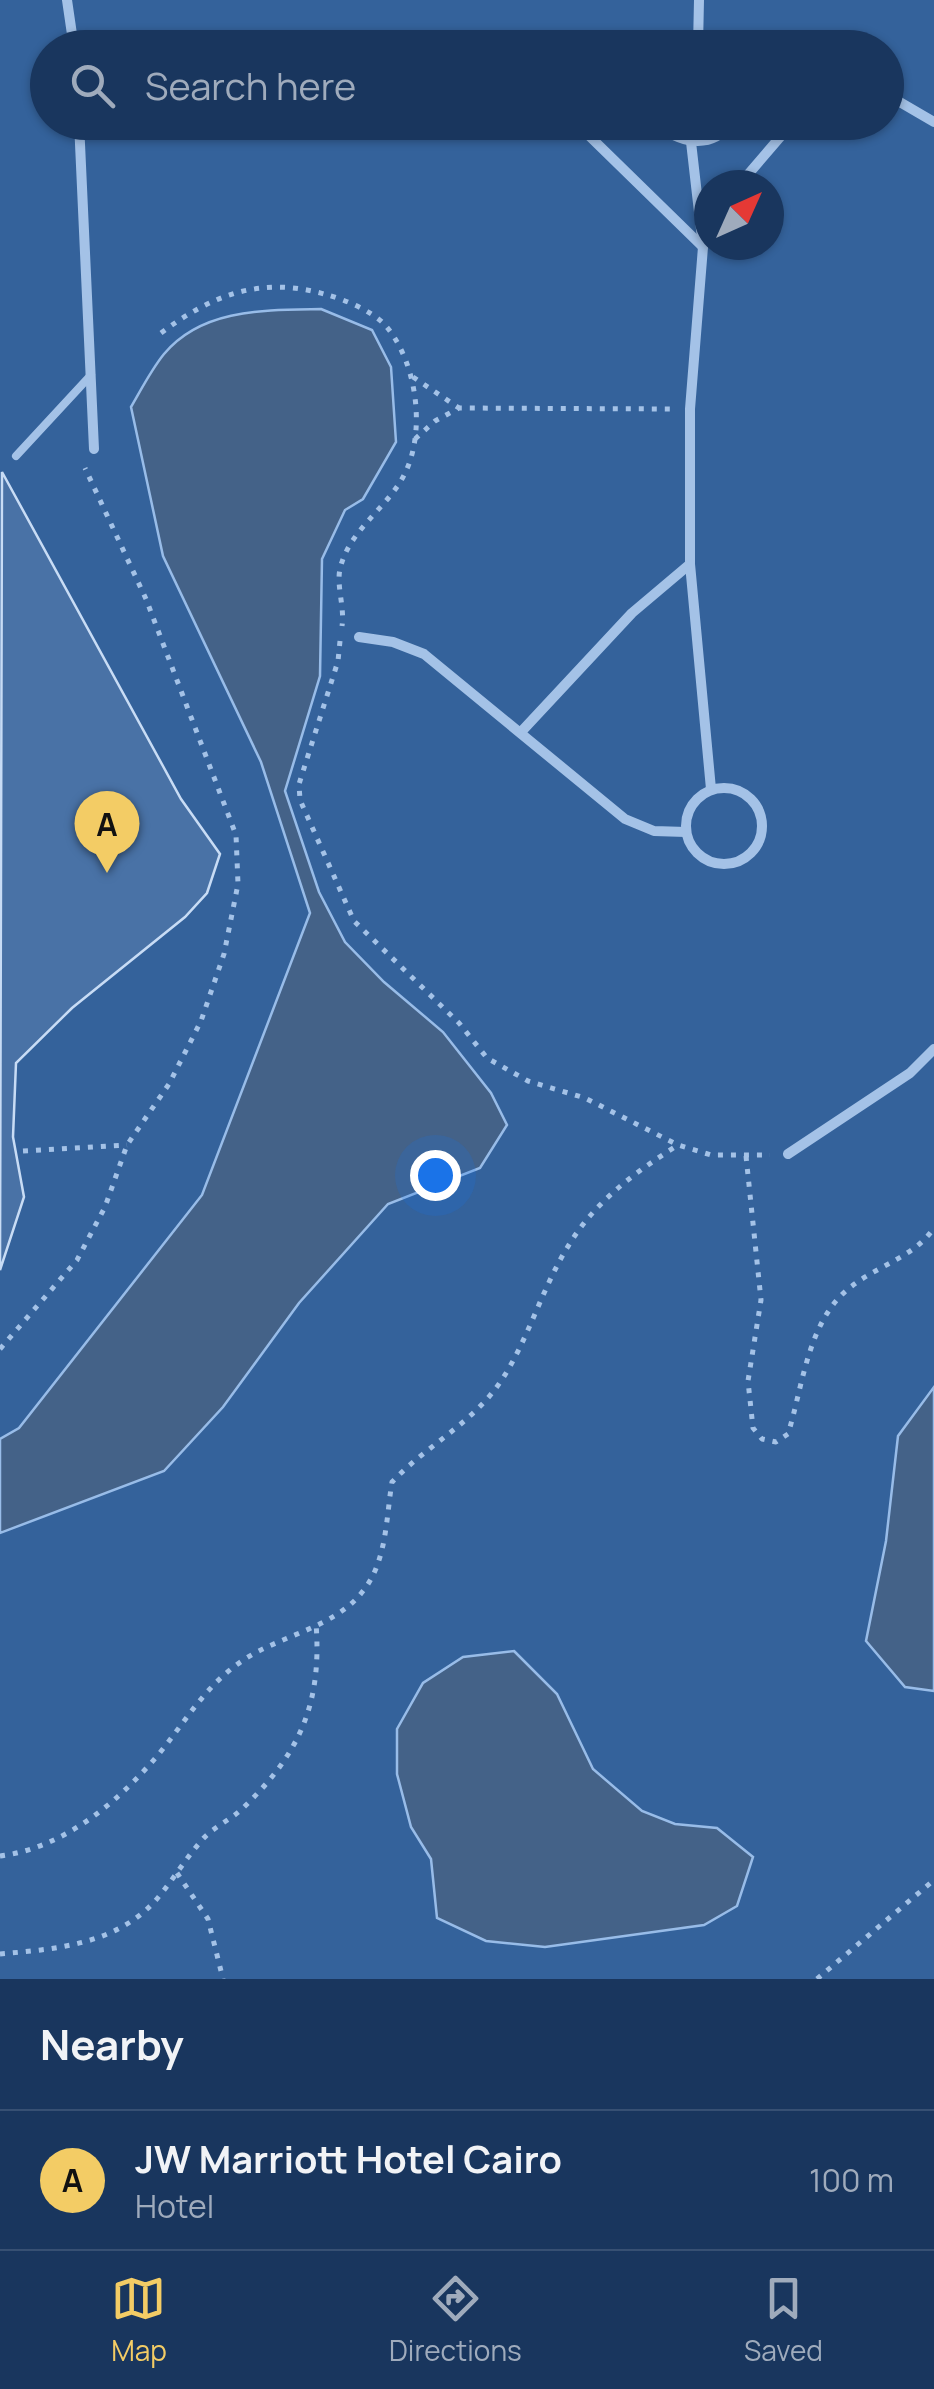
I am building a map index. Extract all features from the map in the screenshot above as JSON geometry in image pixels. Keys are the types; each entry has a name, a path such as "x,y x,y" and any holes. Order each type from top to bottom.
{"street":[{"path":"67,0 71,30"},
{"path":"698,30 699,0"},
{"path":"904,104 934,122"},
{"path":"81,140 94,448"},
{"path":"595,140 694,231"},
{"path":"684,140 710,140"},
{"path":"752,170 778,140"},
{"path":"691,142 695,170"},
{"path":"704,260 690,408 690,564 711,789"},
{"path":"520,732 632,613 690,564"},
{"path":"359,637 393,642 424,654 625,818 654,831 686,832"},
{"path":"711,789 738,790 758,807 762,833 757,846 737,862 723,864 699,855 686,832 690,806 711,789"},
{"path":"788,1154 910,1073 934,1050"}],"lane":[{"path":"16,456 92,372"}],"path":[{"path":"161,333 200,304 231,293 246,288 295,286 342,299 384,325 413,377 459,408 690,408"},
{"path":"413,377 414,439 406,472 355,536 339,567 344,617 338,662 299,784 300,800 354,921 379,950 434,997 487,1058 528,1081 585,1098 678,1145 711,1155 788,1154"},
{"path":"414,439 459,408"},
{"path":"0,1349 77,1260 106,1207 127,1146 169,1084 201,1021 224,954 238,884 236,835 146,599 80,457 79,443 93,428"},
{"path":"0,1856 66,1834 118,1800 196,1702 219,1680 243,1660 334,1617 363,1592 382,1558 392,1482 485,1402 518,1351 566,1248 596,1207 634,1172 678,1145"},
{"path":"23,1151 127,1146"},
{"path":"746,1156 762,1300 748,1381 753,1428 762,1439 776,1442 788,1434 826,1315 850,1287 908,1254 934,1228"},
{"path":"0,1954 86,1943 122,1928 153,1904 204,1838 240,1812 270,1782 294,1747 314,1694 319,1666 316,1623"},
{"path":"177,1872 208,1920 223,1979"},
{"path":"817,1979 934,1880"}],"shaded area":[{"path":"0,0 934,0 934,1979 0,1979"},
{"path":"321,309 372,330 391,367 396,442 363,499 345,510 322,559 320,676 285,791 319,892 345,942 384,982 443,1032 491,1093 507,1125 480,1168 388,1204 299,1303 223,1407 164,1471 0,1533 0,1439 19,1428 202,1195 310,913 261,762 163,556 131,407 164,354 197,328 236,315"},
{"path":"934,1387 934,1691 905,1687 866,1641 886,1541 898,1436"},
{"path":"514,1651 557,1694 593,1769 642,1811 675,1824 717,1828 753,1857 737,1906 704,1925 545,1947 486,1941 437,1918 431,1859 411,1827 397,1774 397,1729 423,1683 463,1657"}],"building":[{"path":"2,472 181,799 220,854 207,893 185,917 72,1008 16,1063 13,1137 24,1197 0,1270"}],"place":[{"name":"JW Marriott Hotel Cairo","path":"107,873"}]}
